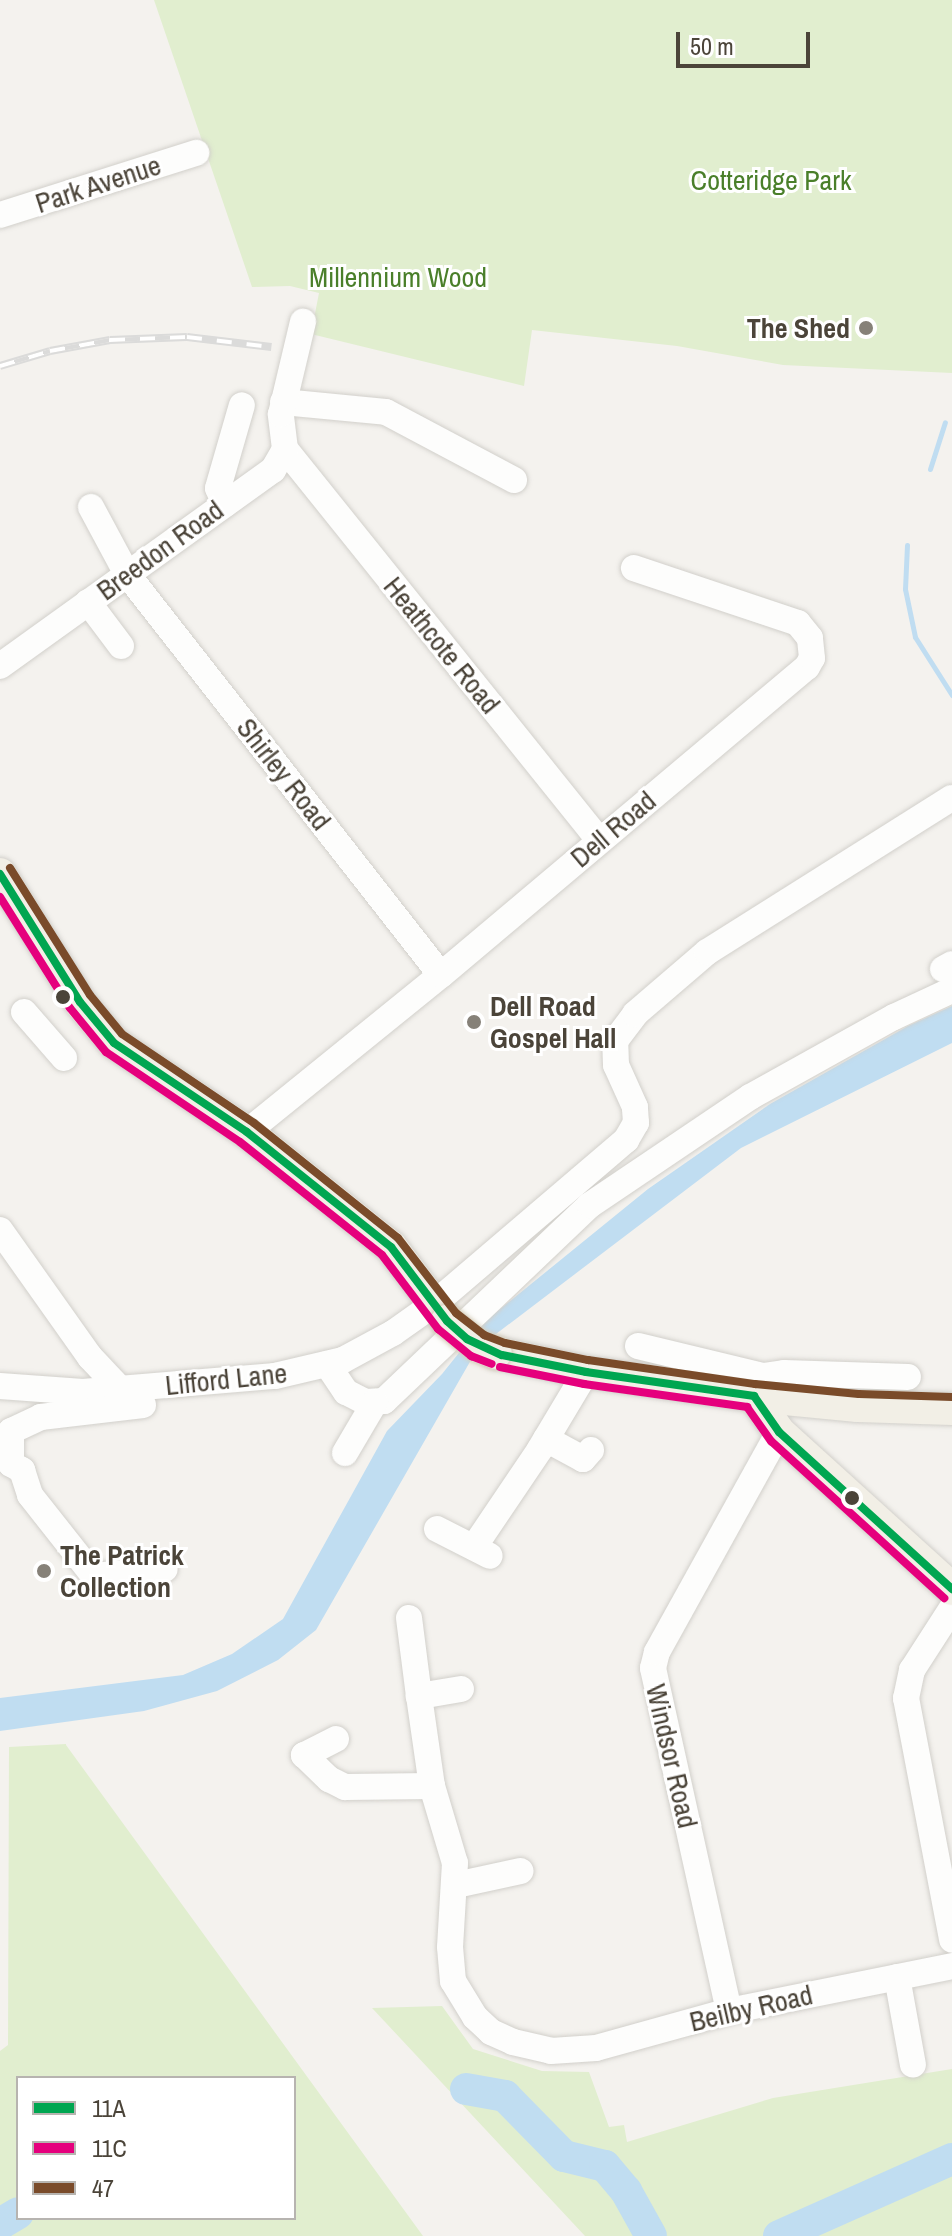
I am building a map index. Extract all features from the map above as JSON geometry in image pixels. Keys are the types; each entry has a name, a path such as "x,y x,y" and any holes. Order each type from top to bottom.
{"main road":[{"path":"0,874 80,1002 114,1043 247,1132 391,1247 440,1313 478,1346 576,1377 759,1389 858,1406 952,1409"},
{"path":"759,1389 779,1432 952,1589"}],"street":[{"name":"Park Avenue","path":"0,215 196,153"},
{"path":"285,449 285,402 303,326"},
{"path":"285,402 386,412 514,480"},
{"path":"225,504 218,488 242,405"},
{"name":"Breedon Road","path":"0,666 273,470 285,449"},
{"name":"Heathcote Road","path":"285,449 599,840"},
{"name":"Shirley Road","path":"91,507 127,574 441,975"},
{"name":"Dell Road","path":"247,1132 441,975 807,667 813,648 806,630 798,623 634,568"},
{"path":"88,602 121,646"},
{"name":"Lifford Lane","path":"0,1386 83,1392 122,1391 275,1376 327,1364 440,1313 626,1140 636,1123 635,1107 616,1065 615,1041 635,1014 707,952 952,798"},
{"path":"327,1364 346,1392 366,1402 384,1401 403,1387 590,1205 750,1097 894,1017 949,975"},
{"path":"24,1012 64,1058"},
{"path":"0,1230 90,1357 122,1391"},
{"path":"638,1346 759,1389 784,1373 908,1377"},
{"path":"437,1529 482,1551 546,1439 576,1377"},
{"path":"165,1569 94,1576 30,1495 22,1470 11,1464 11,1431 41,1417 178,1401 189,1384"},
{"path":"345,1453 375,1402"},
{"name":"Windsor Road","path":"729,2011 653,1668 657,1652 779,1432"},
{"path":"546,1439 583,1459 591,1450"},
{"path":"952,1608 912,1670 906,1698 952,1940"},
{"name":"Beilby Road","path":"409,1618 432,1786 449,1839 456,1885 450,1947 453,1981 463,2001 491,2032 513,2042 551,2051 596,2048 729,2011 952,1966"},
{"path":"419,1696 461,1689"},
{"path":"336,1739 304,1755 329,1779 345,1787 432,1786"},
{"path":"456,1885 521,1871"},
{"path":"897,1977 913,2065"}],"green space":[{"name":"Cotteridge Park","path":"154,0 952,0 952,373 783,365 677,346 532,330 524,386 311,334 319,293 290,286 252,287"},
{"path":"66,1744 423,2236 0,2236 0,2051 8,2045 9,1747"},
{"path":"442,2006 473,2049 542,2071 589,2072 609,2127 624,2125 627,2142 773,2098 952,2069 952,2236 585,2236 372,2008"}],"water":[{"path":"952,1006 952,1043 741,1148 496,1334 471,1360 316,1630 278,1660 217,1691 144,1711 0,1731 0,1698 183,1675 232,1654 283,1619 387,1431 442,1374 483,1323 648,1189 770,1104 908,1026"}],"waterway":[{"path":"930,469 945,422"},
{"path":"907,545 905,589 915,637 952,695"},
{"path":"466,2089 505,2096 564,2156 605,2166 626,2191 651,2236"},
{"path":"779,2236 952,2159"},
{"path":"0,2224 16,2214"}],"railway":[{"path":"0,366 50,351 110,340 187,337 271,347"}],"transit line":[{"name":"47","path":"10,868 90,995 122,1034 254,1123 398,1238 456,1313 484,1335 505,1343 588,1360 755,1384 859,1394 952,1397"},
{"name":"11A","path":"0,874 80,1002 114,1043 247,1132 391,1247 447,1321 467,1339 502,1355 586,1372 754,1396 779,1432 952,1589"},
{"name":"11C","path":"0,897 70,1008 106,1052 240,1142 382,1255 438,1329 471,1356 492,1364"},
{"name":"11C","path":"500,1367 584,1384 747,1407 771,1441 944,1598"}],"place":[{"name":"The Shed","path":"866,328"},
{"name":"Dell Road Gospel Hall","path":"474,1022"},
{"name":"The Patrick Collection","path":"44,1571"}],"park label":[{"name":"Millennium Wood","path":"398,277"}]}
